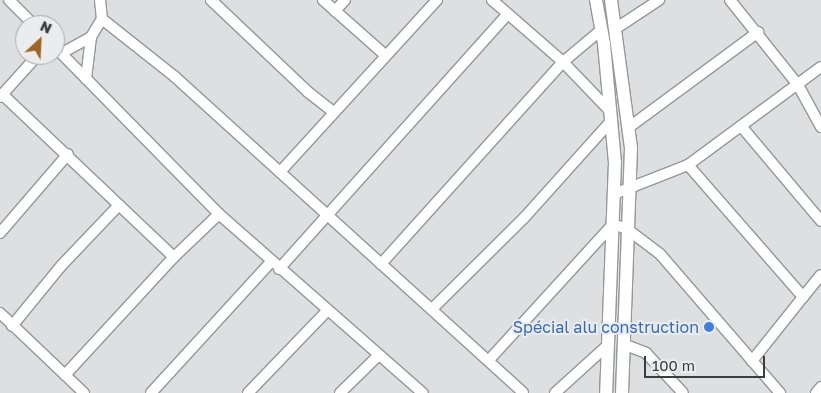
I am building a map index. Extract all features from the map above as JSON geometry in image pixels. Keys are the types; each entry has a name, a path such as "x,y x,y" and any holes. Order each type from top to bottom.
{"main road":[{"path":"596,0 611,116 614,194 606,393"},
{"path":"612,0 628,128 629,189 622,393"}],"street":[{"path":"86,78 91,37 102,19 100,0"},
{"path":"211,0 308,92 334,112"},
{"path":"323,0 385,55"},
{"path":"335,11 345,0"},
{"path":"280,172 437,0"},
{"path":"432,309 524,218 611,116 563,62 492,0"},
{"path":"615,29 659,0"},
{"path":"730,0 758,32 798,85 821,127"},
{"path":"15,2 26,15"},
{"path":"279,269 406,131 507,15"},
{"path":"102,19 174,76 327,216 489,360 523,393"},
{"path":"381,264 563,62 601,30"},
{"path":"628,128 758,32"},
{"path":"65,47 91,37"},
{"path":"65,57 219,214 270,263 423,393"},
{"path":"29,65 1,96 68,154 174,258"},
{"path":"614,194 688,165 798,85 821,66"},
{"path":"741,126 821,221"},
{"path":"0,233 68,154"},
{"path":"688,165 803,297"},
{"path":"12,326 61,266 118,205"},
{"path":"65,375 174,258 219,214"},
{"path":"489,360 613,224 627,229 660,254 780,393"},
{"path":"151,393 270,263"},
{"path":"752,361 821,275"},
{"path":"248,393 327,310"},
{"path":"0,313 84,393"},
{"path":"623,344 646,354 683,393"},
{"path":"555,393 608,345"},
{"path":"340,393 379,356"},
{"path":"816,393 821,387"}],"place":[{"name":"Spécial alu construction","path":"709,327"}]}
